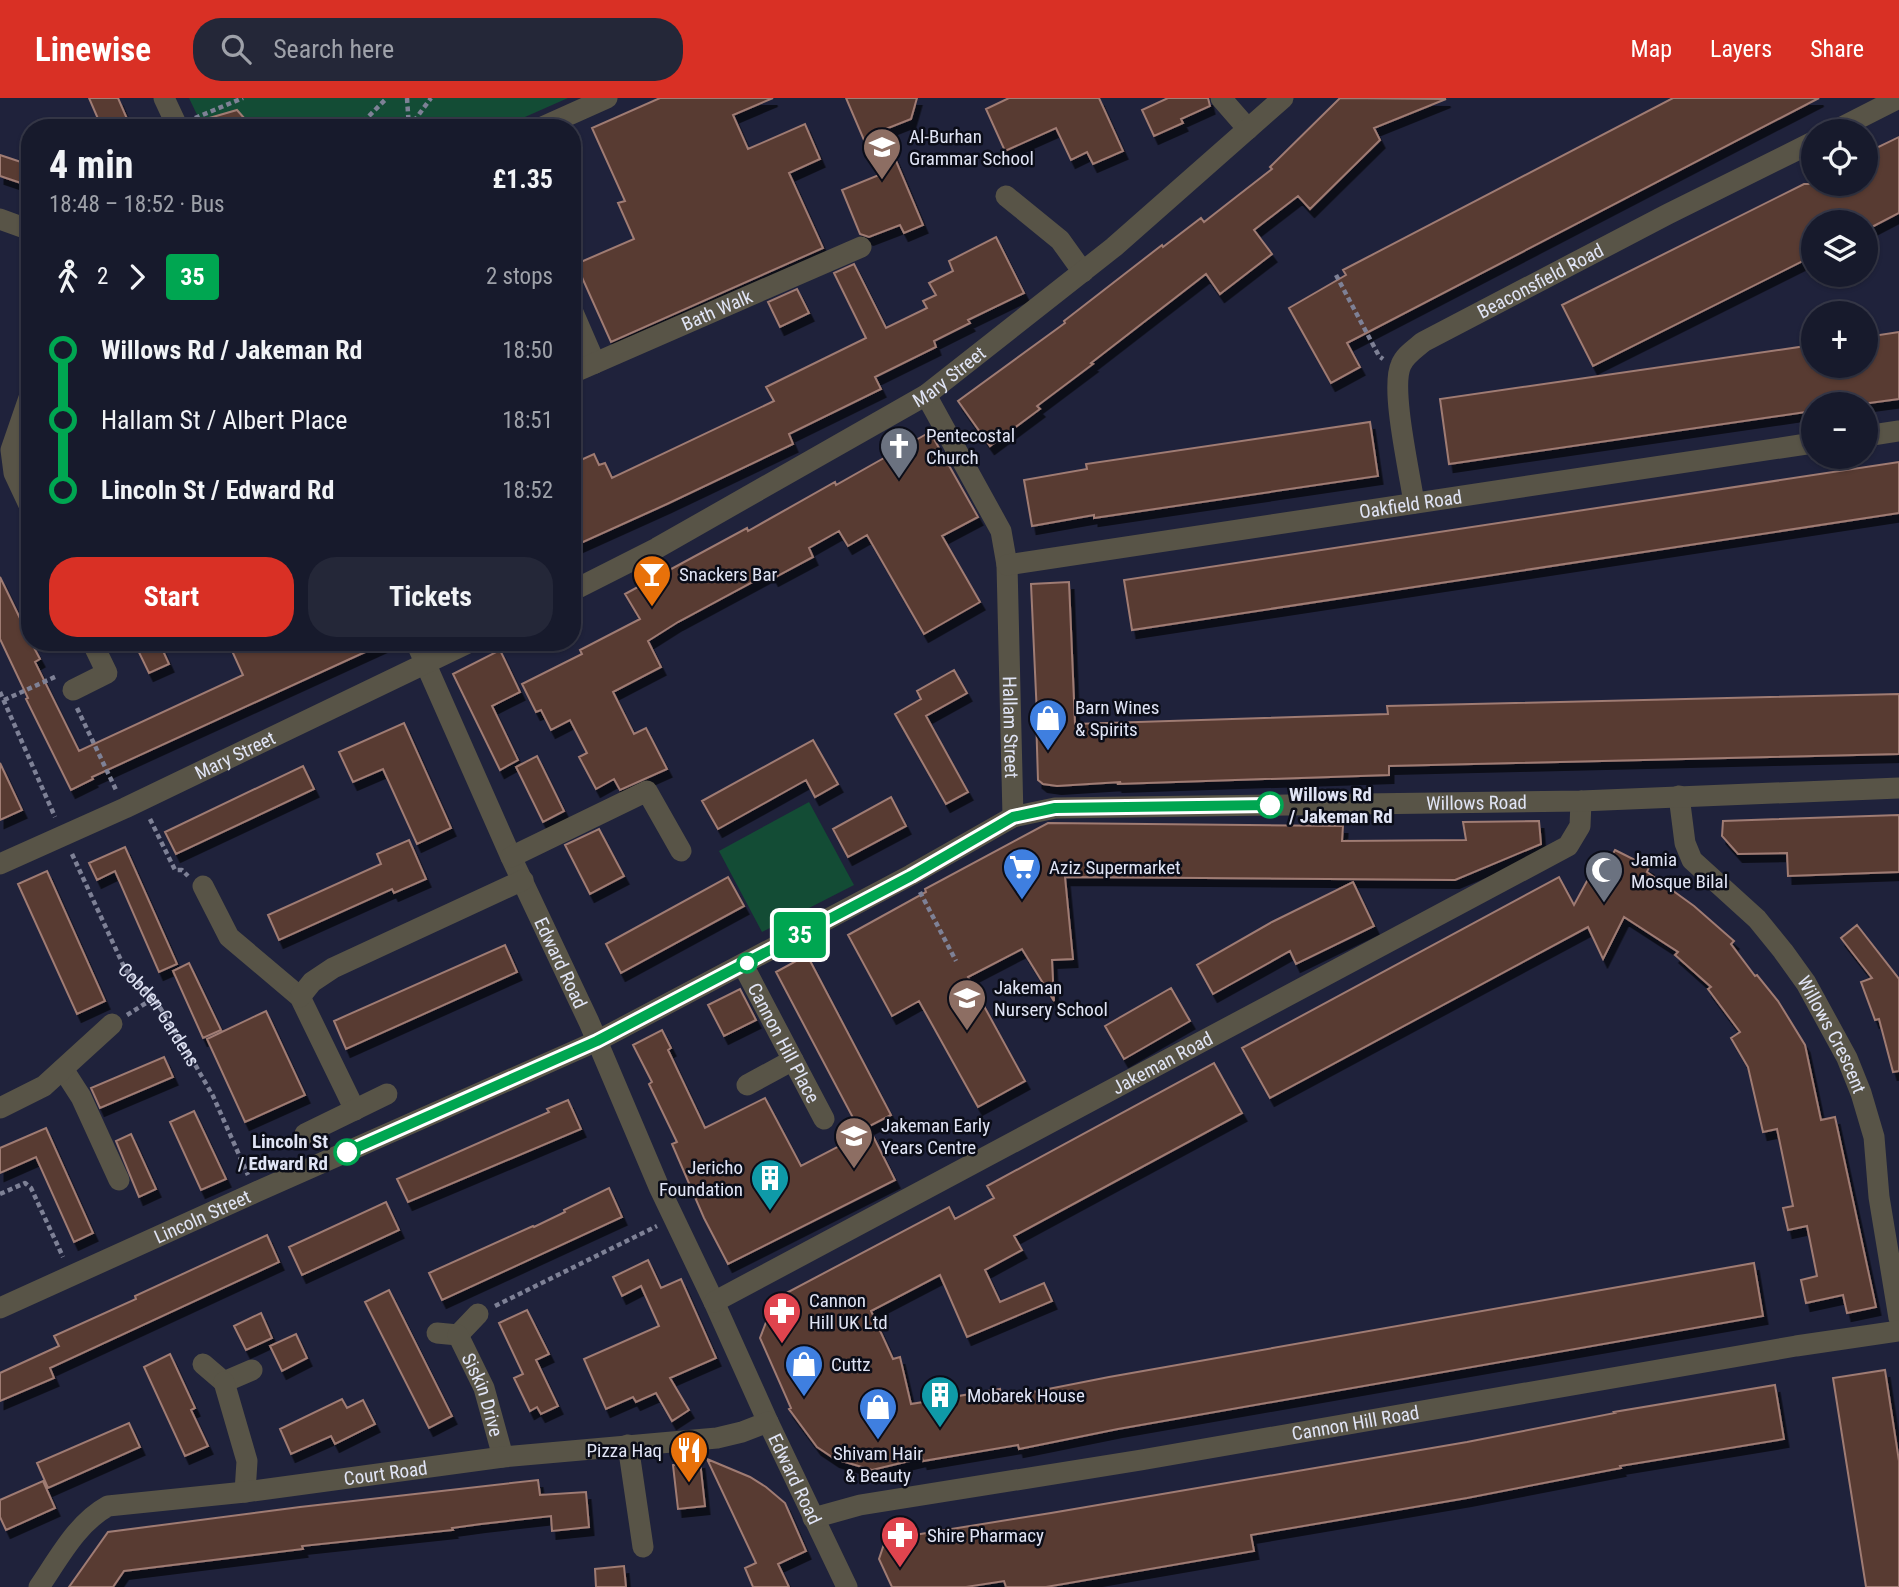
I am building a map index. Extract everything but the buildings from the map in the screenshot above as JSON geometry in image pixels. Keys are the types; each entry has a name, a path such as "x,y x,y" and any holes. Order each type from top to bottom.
{"street":[{"path":"164,98 174,119"},
{"path":"560,119 607,98"},
{"path":"1222,98 1248,129"},
{"name":"Mary Street","path":"581,586 670,541 926,395 1114,247 1283,98"},
{"path":"1858,119 1899,99"},
{"name":"Beaconsfield Road","path":"1399,367 1407,355 1423,342 1801,148"},
{"path":"1006,196 1060,240 1083,272"},
{"path":"0,219 21,227"},
{"name":"Bath Walk","path":"581,369 861,247"},
{"path":"581,331 595,363"},
{"path":"1399,367 1396,391 1414,503"},
{"name":"Hallam Street","path":"926,395 1001,531 1007,565 1013,817"},
{"path":"21,421 11,450 14,473 21,488"},
{"path":"1878,434 1899,430"},
{"name":"Oakfield Road","path":"1007,565 1801,445"},
{"path":"73,690 107,673 96,651"},
{"name":"Edward Road","path":"420,651 511,857 597,1041 673,1218 847,1587"},
{"name":"Mary Street","path":"0,864 133,804 452,651"},
{"name":"Willows Road","path":"1013,817 1055,808 1581,801 1899,788"},
{"path":"511,857 647,791 681,852"},
{"name":"Willows Crescent","path":"1679,796 1685,843 1692,860 1757,919 1783,951 1806,983 1847,1058 1874,1137 1879,1197 1899,1318"},
{"name":"Jakeman Road","path":"714,1302 1568,846 1580,826 1581,801"},
{"path":"597,1041 911,876 1013,817"},
{"path":"300,997 312,982 333,968 523,880"},
{"path":"203,886 229,937 300,997 355,1110"},
{"name":"Cannon Hill Place","path":"743,965 824,1119"},
{"path":"0,1108 44,1086 112,1024"},
{"name":"Lincoln Street","path":"0,1308 597,1041"},
{"path":"747,1085 793,1059"},
{"path":"63,1069 81,1097 119,1180"},
{"path":"305,1134 387,1094"},
{"name":"Siskin Drive","path":"478,1314 447,1334 484,1388 503,1457"},
{"name":"Cannon Hill Road","path":"813,1518 860,1505 1141,1460 1796,1346 1899,1331"},
{"path":"203,1364 224,1382 247,1461 245,1492"},
{"path":"224,1382 252,1370"},
{"name":"Court Road","path":"39,1587 84,1523 108,1506 245,1492 503,1457 717,1438 768,1422"},
{"path":"628,1445 643,1547"}],"path":[{"path":"194,119 243,98"},
{"path":"366,119 387,98"},
{"path":"407,98 408,119"},
{"path":"416,119 431,98"},
{"path":"1336,275 1378,356 1399,367"},
{"path":"4,700 63,674 73,690 78,709 133,804 176,870 182,870 203,886"},
{"name":"Cobden Gardens","path":"0,692 125,969 154,998 189,1054 213,1096 256,1192"},
{"path":"911,876 956,961"},
{"path":"112,1024 154,998"},
{"path":"0,1194 25,1183 31,1188 71,1276"},
{"path":"478,1314 673,1218"}],"green space":[{"path":"189,98 568,98 520,119 244,119 236,110 199,119"},
{"path":"809,802 854,885 762,932 719,851"}],"bus line":[{"name":"35","path":"347,1152 597,1041 911,876 1013,817 1055,808 1270,805"}],"place":[{"name":"Al-Burhan Grammar School","path":"882,181"},
{"name":"Pentecostal Church","path":"899,480"},
{"name":"Snackers Bar","path":"652,608"},
{"name":"Barn Wines & Spirits","path":"1048,752"},
{"name":"Willows Rd / Jakeman Rd","path":"1270,805"},
{"name":"Aziz Supermarket","path":"1022,901"},
{"name":"Jamia Mosque Bilal","path":"1604,904"},
{"name":"Jakeman Nursery School","path":"967,1032"},
{"name":"Lincoln St / Edward Rd","path":"347,1152"},
{"name":"Jakeman Early Years Centre","path":"854,1170"},
{"name":"Jericho Foundation","path":"770,1212"},
{"name":"Cannon Hill UK Ltd","path":"782,1345"},
{"name":"Cuttz","path":"804,1398"},
{"name":"Mobarek House","path":"940,1429"},
{"name":"Shivam Hair & Beauty","path":"878,1441"},
{"name":"Pizza Haq","path":"689,1484"},
{"name":"Shire Pharmacy","path":"900,1569"}]}
